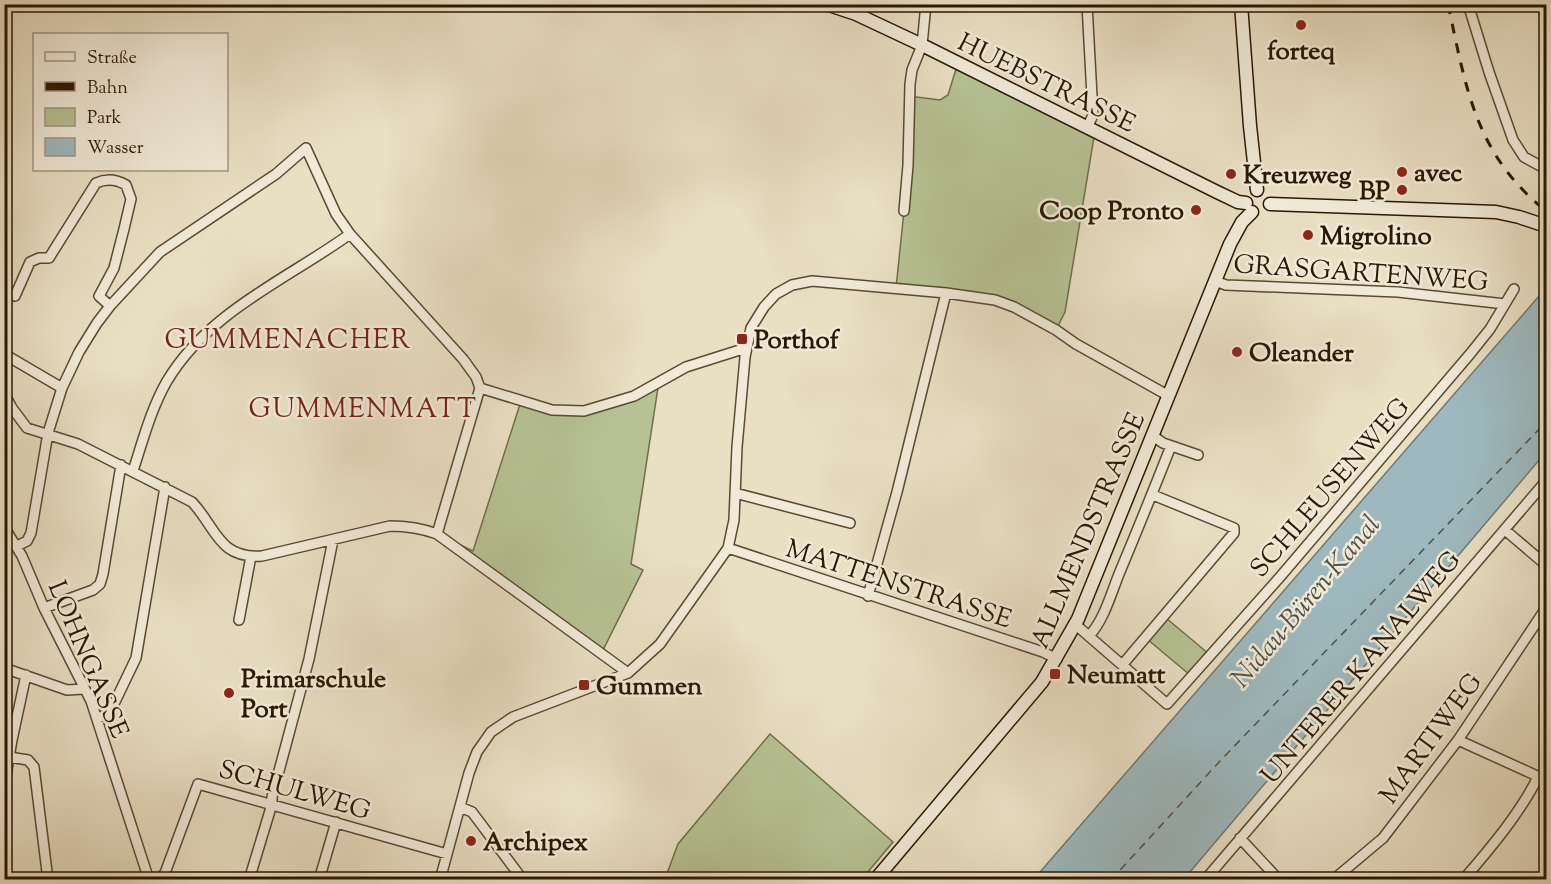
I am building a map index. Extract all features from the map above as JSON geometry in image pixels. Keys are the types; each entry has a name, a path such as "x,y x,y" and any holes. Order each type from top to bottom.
{"main road":[{"name":"HUEBSTRASSE","path":"826,4 856,14 922,45 1249,208"},
{"path":"1240,4 1257,190"},
{"path":"1257,190 1267,194 1270,204 1496,212 1514,215 1546,226"},
{"path":"1249,208 1248,196 1257,190"},
{"name":"ALLMENDSTRASSE","path":"875,879 1042,682 1057,659 1076,625 1237,230 1249,208 1258,214 1265,212 1270,204"}],"street":[{"path":"904,211 908,165 910,84 912,70 922,45 926,4"},
{"path":"1087,4 1092,115 1087,128"},
{"path":"1468,4 1513,140 1524,157 1546,170"},
{"path":"17,546 27,541 31,533 48,434 62,388 79,352 110,306 160,252 276,174 306,148 336,214 350,234 463,359 476,377 480,388 437,534"},
{"path":"15,296 30,262 39,258 49,258 96,183 112,180 126,185 131,199 114,268 99,296 110,306"},
{"path":"133,471 155,404 177,367 196,343 237,306 318,257 350,234"},
{"path":"440,879 477,752 491,732 513,717 628,673 660,644 728,548 734,520 737,447 746,348 751,328 764,307 776,294 792,285 812,280 996,300 1014,307 1169,396"},
{"name":"GRASGARTENWEG","path":"1215,281 1226,285 1398,292 1505,304"},
{"name":"SCHLEUSENWEG","path":"1122,664 1167,704 1203,666 1433,399 1490,329 1514,289"},
{"path":"868,596 897,492 946,293"},
{"path":"480,388 552,410 584,411 634,396 686,367 746,348"},
{"path":"4,354 62,388"},
{"path":"4,393 27,428 78,444 192,502 221,542 233,552 251,556 390,526 411,526 437,534 628,673"},
{"path":"1153,436 1171,446 1198,455"},
{"path":"1089,636 1096,628 1153,495 1171,446"},
{"path":"44,608 93,590 100,584 104,574 121,465"},
{"name":"UNTERER KANALWEG","path":"1205,879 1279,796 1546,481"},
{"path":"98,718 106,715 112,708 136,658 165,487"},
{"path":"735,493 850,523"},
{"path":"1076,625 1122,664 1234,533 1234,528 1153,495"},
{"name":"LOHNGASSE","path":"4,527 17,546 44,608 98,718 119,791 149,879"},
{"path":"1505,530 1546,565"},
{"path":"249,879 272,804 309,655 333,540"},
{"name":"MATTENSTRASSE","path":"728,548 1043,652 1057,659"},
{"path":"239,620 251,556"},
{"name":"MARTIWEG","path":"1333,879 1383,838 1458,740 1546,608"},
{"path":"4,668 67,690 84,689"},
{"path":"4,787 26,675"},
{"path":"1458,740 1542,778 1490,848 1463,879"},
{"path":"9,757 28,760 34,767 48,879"},
{"name":"SCHULWEG","path":"158,879 165,873 198,784 447,854"},
{"path":"460,807 472,812 523,879"},
{"path":"319,879 336,822"},
{"path":"1240,838 1279,879"}],"green space":[{"path":"956,69 1095,131 1065,312 1056,330 1014,307 896,288 904,211 909,96 940,100 948,95"},
{"path":"659,381 631,564 643,570 601,654 437,534 473,551 521,401 584,411"},
{"path":"1166,618 1209,654 1190,675 1147,639"},
{"path":"770,734 893,842 862,879 665,879 678,844"}],"water":[{"name":"Nidau-Büren-Kanal","path":"1546,288 1546,452 1184,879 1034,879"}],"ferry route":[{"path":"1111,880 1220,761 1546,422"}],"railway":[{"path":"1448,4 1461,64 1477,118 1503,166 1522,189 1546,211"}],"place":[{"name":"forteq","path":"1301,25"},
{"name":"avec","path":"1402,172"},
{"name":"Kreuzweg","path":"1231,174"},
{"name":"BP","path":"1402,190"},
{"name":"Coop Pronto","path":"1196,210"},
{"name":"Migrolino","path":"1308,235"},
{"name":"Porthof","path":"742,339"},
{"name":"Oleander","path":"1237,352"},
{"name":"Neumatt","path":"1055,674"},
{"name":"Gummen","path":"584,685"},
{"name":"Primarschule Port","path":"229,693"},
{"name":"Archipex","path":"471,841"}],"district":[{"name":"GUMMENACHER","path":"288,339"},
{"name":"GUMMENMATT","path":"363,408"}]}
